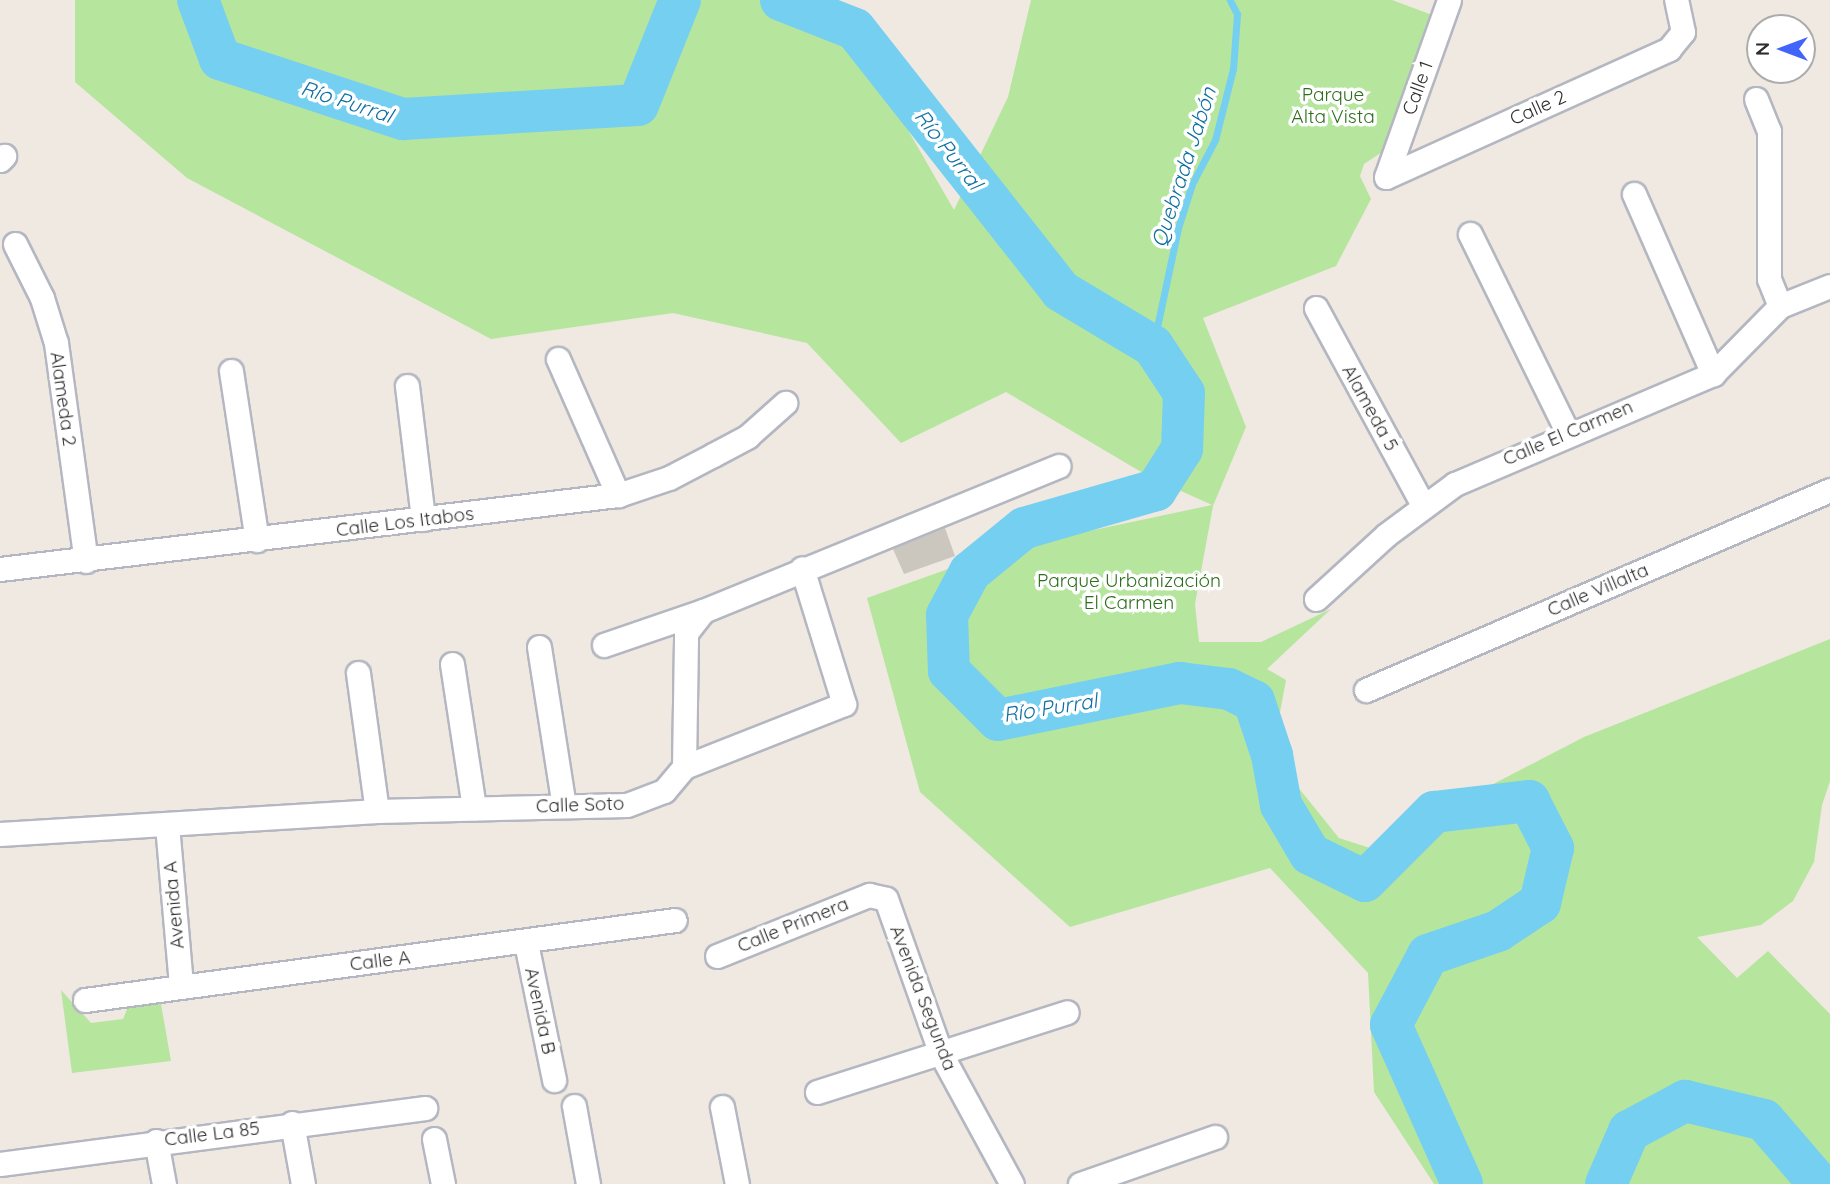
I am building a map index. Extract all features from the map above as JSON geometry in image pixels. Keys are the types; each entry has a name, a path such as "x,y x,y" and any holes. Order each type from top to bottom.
{"street":[{"name":"Calle 1","path":"1386,177 1449,0"},
{"name":"Calle 2","path":"1386,177 1669,49 1683,32 1676,0"},
{"path":"1756,99 1769,131 1769,279 1780,306"},
{"path":"1634,194 1713,374"},
{"path":"1470,234 1568,433"},
{"name":"Alameda 2","path":"15,244 42,298 55,343 86,561"},
{"name":"Calle El Carmen","path":"1315,598 1424,507 1486,467 1713,374 1780,306 1830,286"},
{"name":"Alameda 5","path":"1315,308 1424,507"},
{"path":"558,359 618,495"},
{"path":"231,371 257,540"},
{"path":"407,386 423,519"},
{"name":"Calle Los Itabos","path":"0,569 86,561 618,495 669,478 748,436 785,403"},
{"path":"604,645 703,611 802,568 1059,466"},
{"name":"Calle Villalta","path":"1366,690 1830,490"},
{"path":"703,611 685,634 684,767 844,704 802,568"},
{"path":"539,647 564,806"},
{"path":"452,664 474,808"},
{"path":"358,673 377,811"},
{"name":"Calle Soto","path":"0,834 377,811 627,804 664,791 684,767"},
{"name":"Avenida A","path":"167,825 181,985"},
{"name":"Calle Primera","path":"717,956 869,895"},
{"name":"Avenida Segunda","path":"869,895 886,899 941,1054 1012,1184"},
{"name":"Calle A","path":"85,1000 181,985 526,943 675,920"},
{"name":"Avenida B","path":"526,943 554,1080"},
{"path":"817,1092 1067,1013"},
{"path":"574,1106 587,1184"},
{"path":"722,1107 737,1184"},
{"name":"Calle La 85","path":"8,1170 156,1141 425,1108"},
{"path":"292,1124 303,1184"},
{"path":"1080,1184 1215,1137"},
{"path":"434,1139 443,1184"},
{"path":"156,1141 164,1184"}],"green space":[{"path":"75,0 833,0 954,210 1008,97 1031,0 1392,0 1435,16 1382,152 1364,164 1360,176 1371,199 1336,266 1203,318 1246,427 1213,506 1195,604 1199,642 1261,642 1331,609 1267,669 1286,680 1272,755 1339,838 1370,848 1584,737 1830,639 1830,781 1822,805 1814,862 1793,901 1761,925 1697,937 1737,978 1768,951 1830,1014 1830,1184 1434,1184 1374,1092 1368,973 1270,868 1070,927 920,792 867,598 1004,549 1212,505 1148,476 1006,392 901,443 807,343 673,313 491,339 187,178 75,82"},
{"path":"61,990 91,1023 123,1019 128,1007 161,1004 171,1061 72,1073"}],"building":[{"path":"945,528 955,556 904,574 893,549"}],"waterway":[{"name":"Río Purral","path":"198,0 220,59 403,119 638,105 680,0"},
{"name":"Río Purral","path":"781,0 855,29 1061,291 1153,346 1184,393 1182,449 1156,490 1024,528 970,572 947,615 949,671 998,720 1180,683 1229,689 1254,701 1272,755 1281,805 1310,854 1365,881 1434,812 1529,801 1553,848 1540,903 1498,931 1428,955 1391,1025 1462,1184"},
{"name":"Quebrada Jabón","path":"1153,346 1178,228 1192,184 1215,140 1233,69 1237,14 1230,0"},
{"name":"Río Purral","path":"1606,1184 1629,1131 1685,1101 1764,1120 1819,1184"}],"park label":[{"name":"Parque Alta Vista","path":"1333,106"},
{"name":"Parque Urbanización El Carmen","path":"1129,592"}]}
